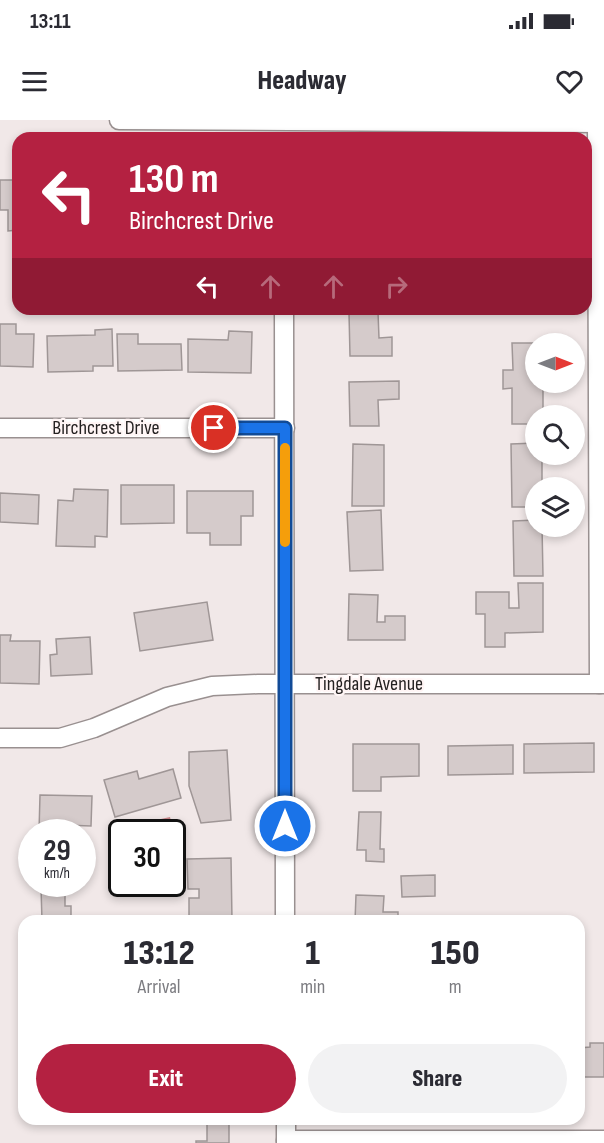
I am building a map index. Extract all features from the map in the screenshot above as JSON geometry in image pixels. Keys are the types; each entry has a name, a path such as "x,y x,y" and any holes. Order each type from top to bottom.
{"street":[{"path":"119,120 601,123 601,684"},
{"path":"284,315 285,915"},
{"name":"Birchcrest Drive","path":"0,428 285,428"},
{"name":"Tingdale Avenue","path":"0,738 60,738 94,728 167,697 212,686 601,684"},
{"path":"286,1125 286,1141 604,1140"}],"building":[{"path":"0,180 12,180 12,231 8,231 8,210 0,210"},
{"path":"349,315 378,315 379,338 392,337 392,356 350,356"},
{"path":"0,324 16,324 16,334 34,334 33,367 0,366"},
{"path":"112,329 113,366 93,366 93,371 48,372 47,336 95,335 95,330"},
{"path":"229,331 252,332 251,373 188,372 188,339 228,340"},
{"path":"117,334 138,334 138,344 181,344 182,370 118,371"},
{"path":"512,343 525,343 525,393 543,393 543,405 525,405 525,424 512,424 512,388 503,389 503,370 513,370"},
{"path":"399,381 399,399 378,400 379,426 350,426 349,382"},
{"path":"525,443 525,465 542,465 542,477 525,477 525,507 512,507 511,444"},
{"path":"353,444 384,445 384,506 352,506"},
{"path":"121,485 174,485 174,523 121,524"},
{"path":"74,489 108,490 107,537 95,536 95,547 56,546 58,500 73,501"},
{"path":"187,491 253,491 253,516 241,516 241,545 210,545 210,533 187,533"},
{"path":"0,493 39,495 38,524 0,522"},
{"path":"381,510 383,570 350,571 347,512"},
{"path":"525,520 525,537 542,537 543,576 514,576 513,521"},
{"path":"518,583 543,583 543,632 505,633 505,647 485,647 485,614 476,614 476,592 509,592 509,608 519,608"},
{"path":"349,594 378,595 377,622 385,622 385,616 405,616 405,640 348,640"},
{"path":"207,602 213,640 140,651 134,613"},
{"path":"0,635 11,635 10,641 40,641 39,684 0,683"},
{"path":"90,637 92,674 51,676 50,655 57,654 56,639"},
{"path":"594,743 594,772 524,773 524,744"},
{"path":"353,744 419,744 419,776 381,777 381,791 353,791"},
{"path":"513,745 513,774 448,775 448,746"},
{"path":"227,750 231,820 201,823 189,786 189,752"},
{"path":"173,769 181,798 115,817 104,780 137,771 139,779"},
{"path":"40,795 92,796 91,819 39,819"},
{"path":"359,812 381,812 380,849 384,849 384,862 366,861 366,850 357,850"},
{"path":"231,858 232,915 189,915 189,898 199,898 199,889 188,889 187,859"},
{"path":"435,875 435,896 402,897 401,876"},
{"path":"356,895 384,896 383,912 398,912 398,915 355,915"},
{"path":"41,897 65,897 65,906 71,906 71,915 42,915"},
{"path":"590,1043 604,1043 604,1077 585,1077 585,1047 590,1047"},
{"path":"207,1125 229,1125 229,1143 196,1143 196,1141 207,1141"}],"slow traffic":[{"path":"285,448 285,542"}],"route":[{"path":"214,428 285,428 285,826"}]}
